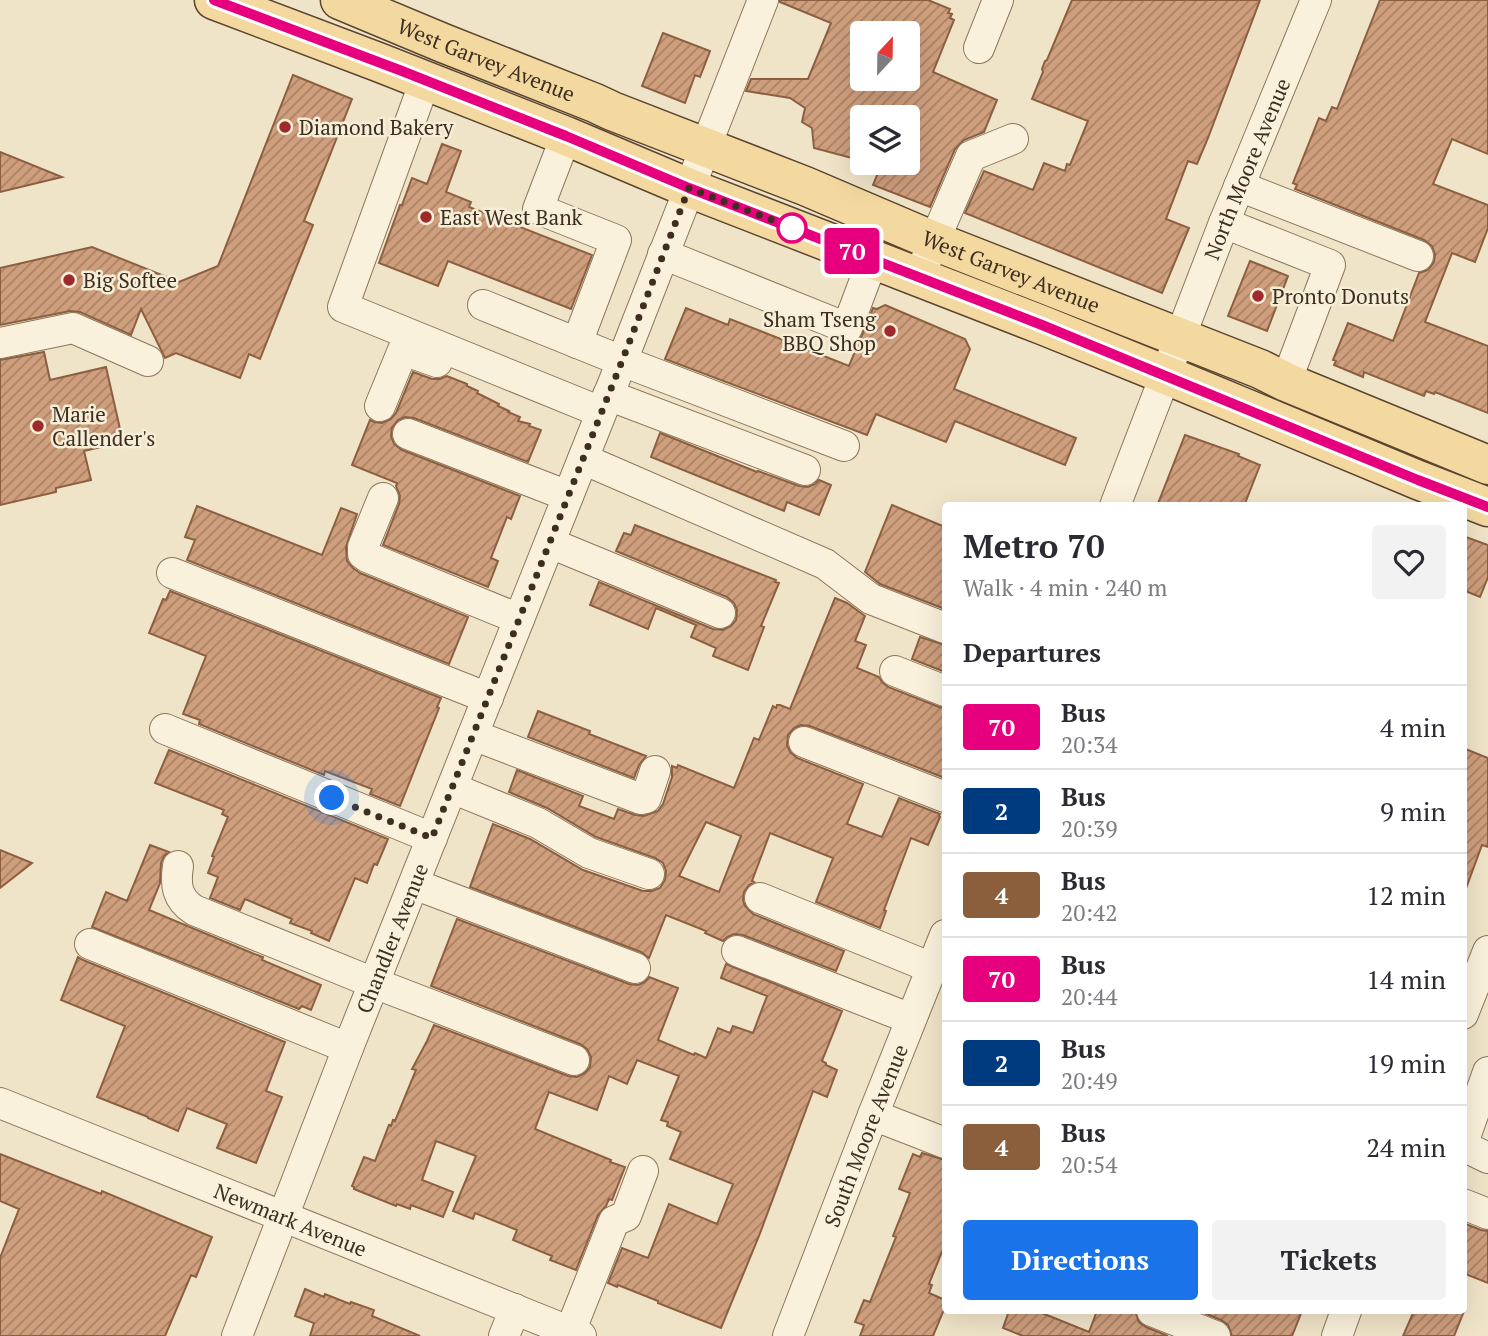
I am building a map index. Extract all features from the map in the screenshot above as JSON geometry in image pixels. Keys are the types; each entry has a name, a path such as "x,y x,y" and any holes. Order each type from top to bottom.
{"main road":[{"name":"West Garvey Avenue","path":"214,0 566,136 689,188 1166,374 1488,507"},
{"name":"West Garvey Avenue","path":"364,4 443,43 1260,369 1488,465"},
{"path":"1369,458 1383,422"}],"street":[{"name":"Chandler Avenue","path":"237,1336 348,1048 763,0"},
{"path":"979,48 998,0"},
{"name":"North Moore Avenue","path":"1180,338 1224,223 1316,0"},
{"path":"356,54 364,4"},
{"path":"425,81 343,307 602,410"},
{"path":"566,136 538,209 615,240 577,343"},
{"path":"918,276 971,156 1013,139"},
{"path":"1239,186 1418,256"},
{"path":"1224,223 1330,265 1286,382"},
{"path":"663,254 847,328 873,259"},
{"path":"483,305 844,446"},
{"path":"0,342 73,328 148,361"},
{"path":"1117,502 1180,338"},
{"path":"380,406 403,350 805,470"},
{"path":"408,434 568,496"},
{"path":"583,459 825,564 871,599 942,627"},
{"path":"383,498 363,547 363,554 517,625"},
{"path":"550,543 720,613"},
{"path":"371,572 517,625"},
{"path":"172,573 488,698"},
{"path":"895,671 942,690"},
{"path":"165,729 432,838"},
{"path":"473,736 642,799 646,798 655,771"},
{"path":"804,742 942,796"},
{"path":"452,788 538,822 589,853 649,874"},
{"path":"178,866 176,881 179,895 185,905 194,910 574,1060"},
{"path":"414,884 635,968"},
{"path":"760,898 932,968"},
{"name":"South Moore Avenue","path":"788,1336 942,943"},
{"path":"90,944 348,1048"},
{"path":"737,951 911,1019"},
{"path":"1467,1007 1482,981 1488,951"},
{"path":"1467,1133 1488,1072"},
{"name":"Newmark Avenue","path":"0,1103 284,1218 510,1323 576,1334"},
{"path":"873,1115 942,1142"},
{"path":"1467,1147 1488,1158"},
{"path":"576,1334 614,1221 626,1216 643,1171"},
{"path":"1467,1206 1488,1214"},
{"path":"1160,1314 1215,1336"},
{"path":"1336,1336 1345,1314"}],"building":[{"path":"780,0 928,0 950,9 948,13 952,14 950,18 954,20 933,72 997,100 984,132 964,140 955,149 930,207 873,185 877,175 920,175 920,105 850,105 850,158 814,148 812,128 802,122 805,108 790,98 746,91 751,79 808,79 831,23"},
{"path":"1072,0 1260,0 1197,164 1188,161 1166,219 1189,228 1162,293 965,213 984,171 1033,190 1044,163 1065,171 1067,164 1070,165 1088,121 1032,99 1045,61"},
{"path":"1380,0 1488,0 1488,154 1452,139 1433,184 1488,205 1488,228 1475,262 1452,253 1425,322 1488,346 1488,413 1435,392 1426,391 1424,396 1364,372 1363,377 1334,365 1336,361 1333,360 1348,323 1393,341 1419,273 1428,270 1434,262 1432,246 1424,240 1295,189 1297,185 1293,183 1319,118 1326,121 1332,107 1337,109"},
{"path":"663,33 710,51 700,77 695,75 685,103 642,86"},
{"path":"293,75 352,99 304,221 313,225 260,359 249,354 240,378 176,353 165,358 141,309 131,335 80,312 70,311 0,325 0,268 92,247 179,282 218,266"},
{"path":"442,144 461,151 446,192 471,202 469,207 592,255 571,309 448,261 438,286 379,263 412,178 427,184"},
{"path":"0,152 62,177 0,192"},
{"path":"1250,261 1288,276 1267,331 1228,316"},
{"path":"885,305 965,339 970,349 954,389 1076,438 1065,465 955,421 946,442 876,414 867,435 665,359 686,308 728,325 730,319 849,366 873,308"},
{"path":"44,352 50,380 106,367 123,442 84,451 91,480 56,488 56,492 0,505 0,360"},
{"path":"413,372 432,379 447,376 467,384 478,391 477,393 520,417 518,421 541,430 528,462 414,418 405,417 398,420 392,428 394,444 402,450 520,496 511,519 507,517 491,558 498,561 488,587 383,545 399,504 397,483 352,465 370,420 382,423 391,419"},
{"path":"660,433 799,486 808,487 819,480 831,485 819,515 787,502 784,511 651,457"},
{"path":"1185,435 1239,454 1238,456 1260,465 1246,502 1159,502"},
{"path":"892,505 942,526 942,608 880,584 865,572"},
{"path":"197,506 322,555 341,508 357,514 346,547 347,561 353,568 468,617 449,664 187,560 195,540 185,537"},
{"path":"635,525 779,583 761,626 764,627 748,670 713,656 716,648 691,637 696,625 656,608 648,629 590,605 599,582 713,629 723,630 736,620 737,610 727,597 616,551 624,533 631,535"},
{"path":"1467,537 1488,545 1488,577 1480,597 1467,592"},
{"path":"170,591 441,698 400,806 370,794 372,789 325,771 324,775 199,724 200,720 183,714 206,656 149,633 163,599 166,600"},
{"path":"835,598 865,616 855,641 866,645 857,668 879,677 888,687 942,708 942,777 810,726 801,725 788,735 787,745 797,758 863,784 847,824 882,837 899,798 940,814 928,845 911,838 880,928 816,902 833,858 770,833 752,881 754,882 744,892 745,906 753,914 844,951 836,971 743,935 734,934 723,941 666,915 649,958 641,952 470,887 493,824 530,839 583,870 643,891 660,888 665,880 663,863 596,837 547,808 509,792 517,770 583,796 579,806 614,819 618,809 644,816 658,811 663,804 672,777 672,766 677,768 678,765 734,788 754,738 759,740 773,706 776,708 780,705 790,709","holes":["706,822 741,836 719,892 679,876"]},
{"path":"920,637 942,644 942,671 912,659"},
{"path":"538,711 646,756 634,778 528,737"},
{"path":"169,750 388,839 367,883 355,878 329,941 290,923 292,919 245,899 240,910 210,898 218,877 208,873 228,817 222,814 224,810 155,783"},
{"path":"1467,750 1488,758 1488,847 1482,845 1467,886"},
{"path":"150,845 169,852 161,863 160,883 149,910 263,957 262,960 321,985 311,1010 302,1006 299,1009 92,927 106,892 127,901"},
{"path":"0,850 32,863 0,888"},
{"path":"457,919 629,984 638,985 649,977 678,988 658,1040 706,1058 718,1028 730,1033 733,1026 753,1033 767,996 721,978 726,964 842,1011 822,1061 837,1070 827,1097 813,1091 759,1236 721,1328 608,1283 622,1248 648,1258 669,1204 717,1224 733,1184 670,1159 681,1132 661,1120 679,1076 637,1060 627,1084 609,1076 597,1110 549,1092 535,1129 625,1167 612,1200 609,1199 598,1215 576,1270 550,1260 552,1256 513,1240 517,1230 475,1213 473,1219 453,1211 476,1156 436,1141 422,1180 453,1192 443,1217 411,1205 410,1209 397,1204 396,1206 352,1186 364,1157 375,1161 416,1070 412,1069 434,1025 568,1076 577,1077 590,1067 591,1057 587,1049 580,1044 431,986"},
{"path":"78,957 285,1042 266,1091 282,1097 256,1163 217,1148 227,1124 187,1108 178,1131 97,1097 125,1026 61,1000"},
{"path":"922,1153 942,1159 942,1252 929,1284 932,1285 929,1293 942,1299 942,1314 933,1336 860,1336 864,1325 855,1322 864,1300 870,1302 910,1193 899,1189 913,1154 920,1157"},
{"path":"0,1154 101,1194 102,1191 212,1237 196,1277 191,1275 165,1336 0,1336 0,1258 19,1209 0,1201"},
{"path":"1467,1225 1488,1231 1488,1283 1467,1275"},
{"path":"305,1289 324,1297 325,1294 374,1310 372,1316 420,1336 310,1336 314,1323 295,1316"},
{"path":"1008,1314 1044,1314 1089,1332 1096,1314 1136,1314 1139,1322 1146,1327 1168,1336 1023,1336 1003,1328"},
{"path":"1206,1314 1301,1314 1292,1336 1232,1336 1228,1325"},
{"path":"1413,1314 1463,1314 1454,1336 1403,1336"}],"bus line":[{"name":"70","path":"214,0 402,71 689,188 1166,374 1488,507"}],"place":[{"name":"Diamond Bakery","path":"285,127"},
{"name":"East West Bank","path":"426,217"},
{"name":"Big Softee","path":"69,280"},
{"name":"Pronto Donuts","path":"1258,296"},
{"name":"Sham Tseng BBQ Shop","path":"890,331"},
{"name":"Marie Callender's","path":"38,426"}],"route":[{"path":"332,798 432,838 689,188 796,229 792,228"}]}
